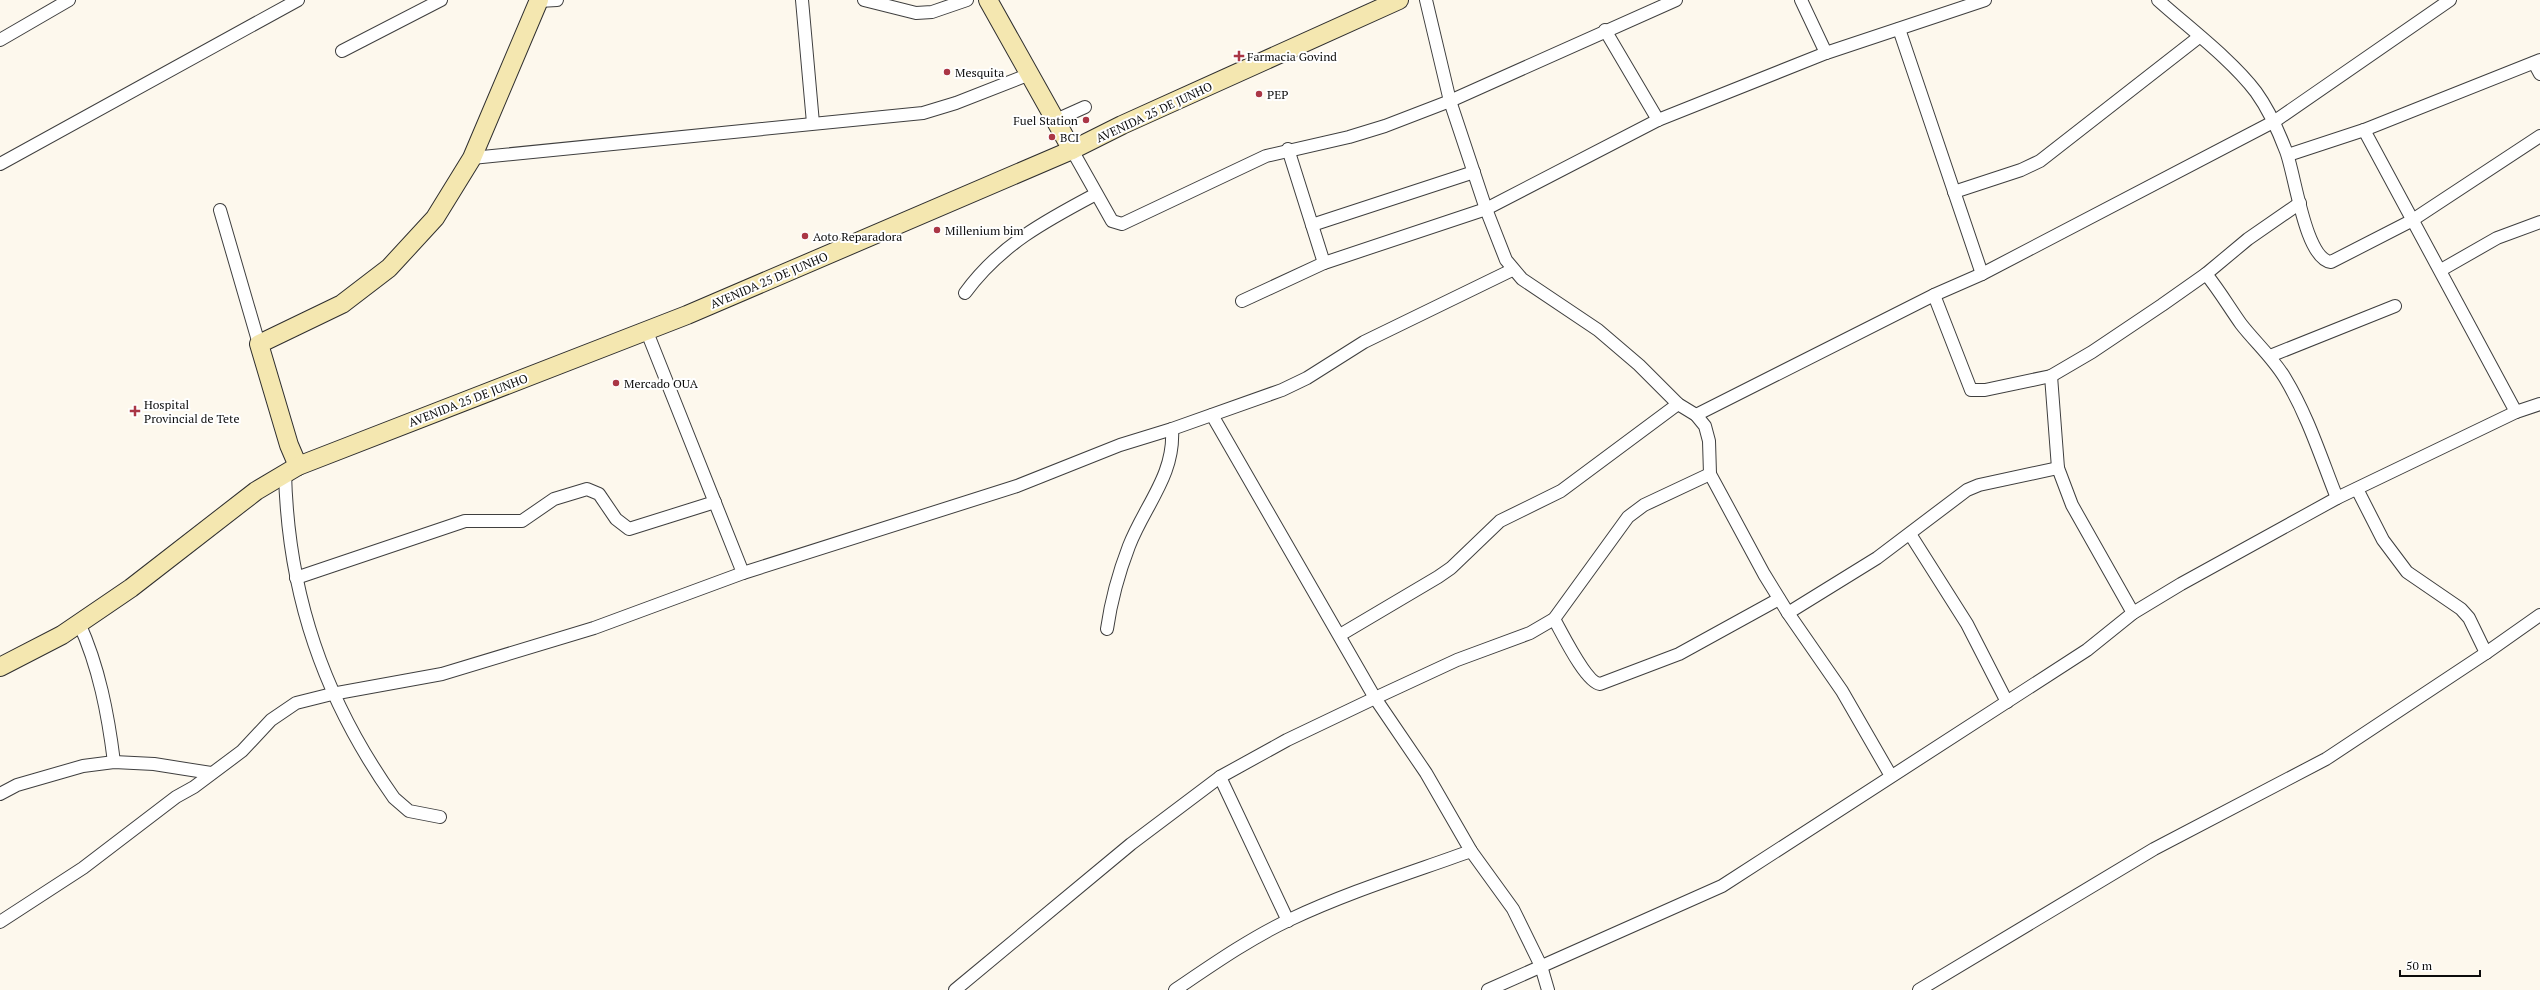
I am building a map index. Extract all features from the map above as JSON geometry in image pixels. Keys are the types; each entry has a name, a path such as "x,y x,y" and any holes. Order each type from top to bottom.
{"street":[{"path":"0,40 69,0"},
{"path":"0,164 298,0"},
{"path":"342,51 441,0"},
{"path":"259,344 342,304 389,268 435,218 472,158 539,0 557,0"},
{"path":"802,0 813,123"},
{"path":"864,0 916,13 932,12 966,0"},
{"path":"988,0 1112,221 1122,224 1244,164 1288,149 1367,133 1450,101 1605,30 1676,0"},
{"name":"AVENIDA 25 DE JUNHO","path":"0,667 62,635 130,588 250,495 292,469 647,332 1072,150 1399,0"},
{"path":"1426,0 1450,101 1486,209 1512,270 1619,347 1678,404 1696,414 1706,426 1709,441 1710,474 1779,599 1842,691 1891,776"},
{"path":"1801,0 1826,53"},
{"path":"1242,302 1324,263 1486,209 1658,120 1826,53 1985,0"},
{"path":"2158,0 2200,37 2255,90 2275,121 2288,155 2300,203 2315,251 2326,261 2331,262 2411,221 2540,136"},
{"path":"1696,414 1934,295 1982,274 2275,121 2450,0"},
{"path":"1899,29 1982,274"},
{"path":"1605,30 1658,120"},
{"path":"1954,192 2021,170 2040,161 2200,37"},
{"path":"2288,155 2364,130 2537,61 2540,74"},
{"path":"472,158 923,113 956,103 1030,74"},
{"path":"1056,120 1085,107"},
{"path":"2364,130 2411,221 2441,270 2516,412"},
{"path":"1288,149 1324,263"},
{"path":"1312,225 1474,172"},
{"path":"965,293 990,262 1019,238 1049,218 1096,194"},
{"path":"1934,295 1971,390 1976,391 2051,376 2092,352 2206,274 2248,239 2300,203"},
{"path":"220,210 289,444 292,469 286,498 296,578 309,635 332,694 394,798 409,811 440,818"},
{"path":"2441,270 2497,238 2540,222"},
{"path":"0,922 83,868 242,751 271,720 282,711 296,703 332,694 442,674 594,628 743,573 1016,486 1120,444 1172,429 1212,415 1307,378 1364,342 1512,270"},
{"path":"2206,274 2224,296 2241,323 2270,356 2286,380 2307,419 2337,498"},
{"path":"2270,356 2395,306"},
{"path":"647,332 743,573"},
{"path":"2051,376 2058,468 2072,505 2133,613"},
{"path":"1340,635 1438,577 1451,568 1500,521 1561,491 1678,404"},
{"path":"1488,990 1722,886 2087,650 2133,613 2337,498 2516,412 2540,404"},
{"path":"1212,415 1375,698 1426,773 1471,851 1513,909 1541,966 1548,990"},
{"path":"1107,629 1110,606 1130,545 1162,484 1173,449 1172,429"},
{"path":"1788,613 1877,558 1967,490 1979,484 2058,468"},
{"path":"955,990 1131,844 1220,776 1287,740 1375,698 1457,660 1530,633 1554,619 1628,517 1644,505 1710,474"},
{"path":"2357,489 2383,540 2407,572 2461,609 2469,618 2486,653"},
{"path":"296,578 465,522 522,521 554,500 587,490 599,494 616,519 629,529 715,502"},
{"path":"1910,534 1968,624 2007,702"},
{"path":"1554,619 1584,670 1596,683 1600,684 1679,654 1779,599"},
{"path":"1919,990 2154,849 2326,759 2486,653 2540,615"},
{"path":"79,623 99,678 110,724 114,762"},
{"path":"0,794 17,785 83,766 114,762 154,764 211,773"},
{"path":"1220,776 1288,921"},
{"path":"1175,990 1232,952 1288,921 1396,876 1471,851"}],"place":[{"name":"Farmacia Govind","path":"1239,56"},
{"name":"Mesquita","path":"947,72"},
{"name":"PEP","path":"1259,94"},
{"name":"Fuel Station","path":"1086,120"},
{"name":"BCI","path":"1052,137"},
{"name":"Millenium bim","path":"937,230"},
{"name":"Aoto Reparadora","path":"805,236"},
{"name":"Mercado OUA","path":"616,383"},
{"name":"Hospital Provincial de Tete","path":"135,411"}]}
